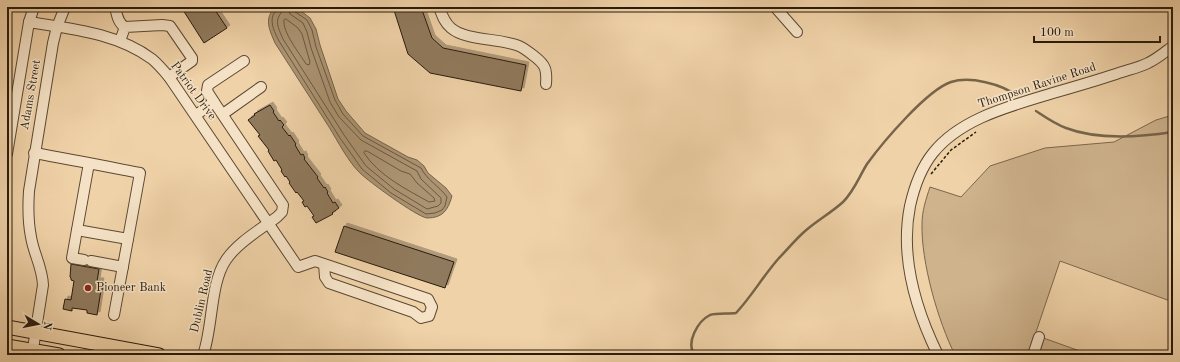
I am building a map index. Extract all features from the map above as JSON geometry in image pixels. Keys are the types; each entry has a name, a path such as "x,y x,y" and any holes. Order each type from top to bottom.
{"main road":[{"path":"7,327 159,355"},
{"path":"7,346 32,353 59,355"}],"street":[{"path":"7,154 29,22 34,7"},
{"name":"Adams Street","path":"32,353 43,285 43,274 31,239 28,214 29,191 53,43 57,27 65,7"},
{"path":"116,7 118,18 125,27 170,26 192,58 192,61 169,77"},
{"path":"439,7 444,21 451,29 462,34 518,46 543,62 547,71 546,84"},
{"path":"775,7 797,32"},
{"name":"Patriot Drive","path":"29,22 107,36 132,46 153,60 169,77 196,115 298,267 315,261 324,264"},
{"path":"120,41 125,27"},
{"name":"Thompson Ravine Road","path":"938,355 927,332 912,283 907,234 908,215 912,196 924,166 932,154 960,129 978,119 1018,103 1092,82 1148,63 1173,46"},
{"path":"196,115 214,102 207,91 208,85 244,60"},
{"path":"223,114 261,87"},
{"name":"Dublin Road","path":"203,355 218,277 225,261 235,249 282,212 283,205 214,102"},
{"path":"34,153 140,173 114,315"},
{"path":"89,163 72,258 123,267"},
{"path":"77,230 128,240"},
{"path":"74,252 93,255 91,262"},
{"path":"324,264 428,299 432,307 429,316 421,318 413,312 330,284 325,277 324,264"},
{"path":"1033,355 1039,337"}],"path":[{"path":"928,179 952,150 976,132"}],"shaded area":[{"path":"1173,115 1173,302 1060,261 1035,335 1091,355 955,355 937,309 924,256 922,219 924,205 930,187 961,197 990,166 1045,148 1114,142 1156,120"}],"water":[{"path":"275,7 294,7 310,18 316,29 338,99 365,133 408,157 417,160 424,166 428,173 446,188 452,196 447,209 441,215 433,218 427,218 413,212 356,169 343,151 275,43 269,29 269,20"}],"building":[{"path":"177,7 213,7 227,28 204,43 183,10"},
{"path":"393,7 421,7 432,38 443,48 526,65 521,91 430,73 408,54"},
{"path":"270,105 279,121 280,120 284,125 282,127 289,136 290,135 301,155 303,154 304,159 318,177 317,178 324,188 325,187 333,203 335,202 339,208 332,213 333,214 316,223 312,217 314,216 307,206 305,207 302,202 304,201 289,183 290,182 281,171 282,170 276,160 274,161 268,151 269,150 258,136 260,135 248,120 255,115 254,114"},
{"path":"344,226 454,262 445,288 335,252"},
{"name":"Pioneer Bank","path":"71,264 99,269 97,281 101,281 100,285 103,285 97,315 87,313 87,310 72,308 72,311 63,309 65,299 71,300 74,281 71,280 70,277"}],"waterway":[{"path":"695,355 691,345 692,339 701,322 710,315 736,313 773,265 797,238 847,198 874,154 894,130 930,95 951,82 967,80 986,82 1003,88 1017,96"},
{"path":"1036,111 1062,126 1078,132 1091,134 1105,136 1133,136 1173,132"}],"place":[{"name":"Pioneer Bank","path":"88,288"}]}
